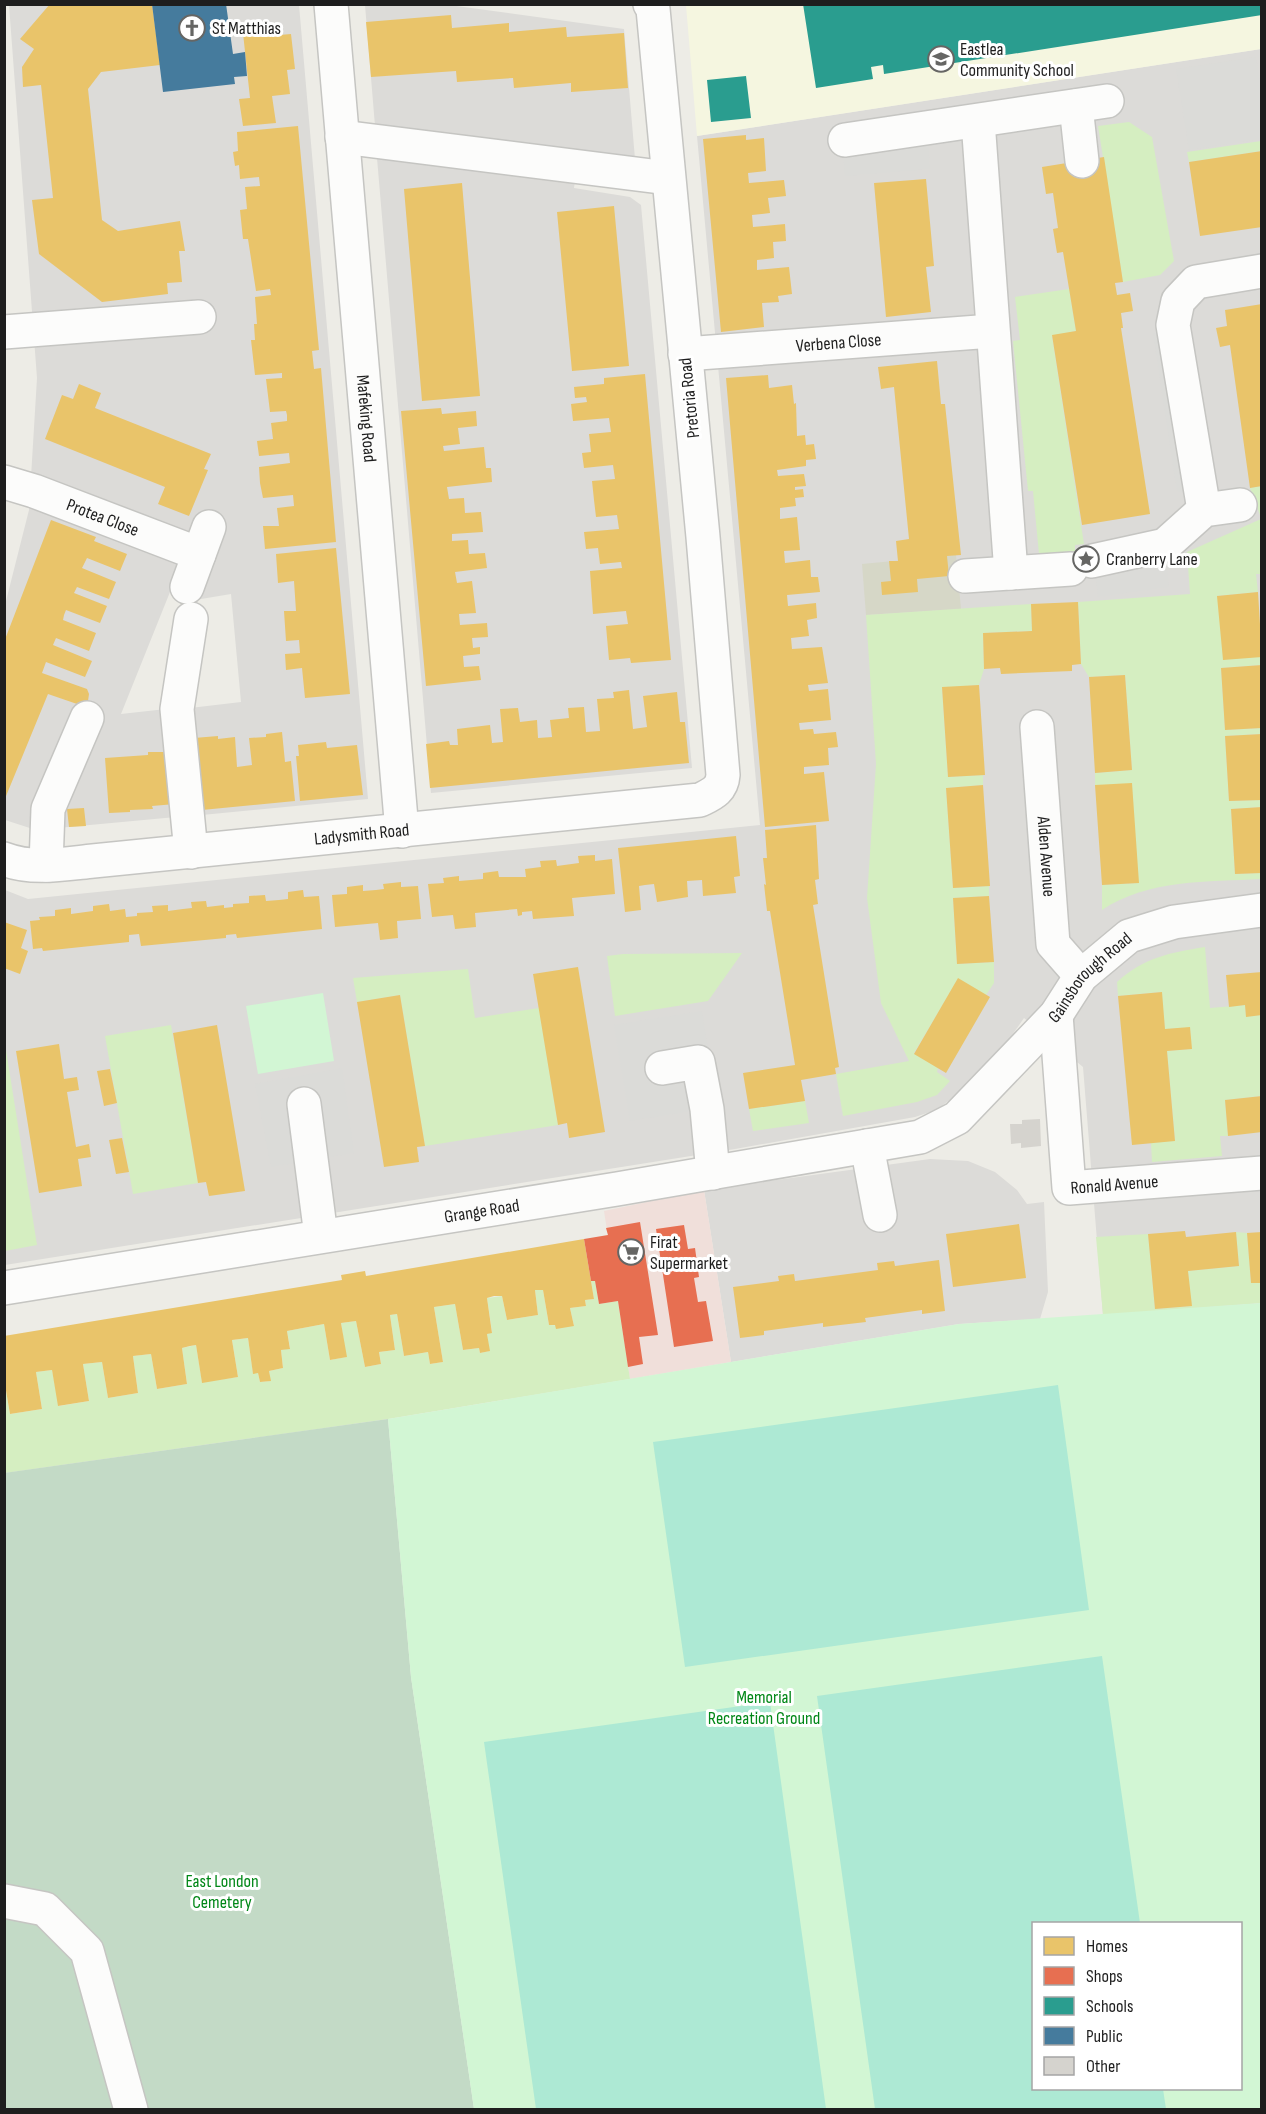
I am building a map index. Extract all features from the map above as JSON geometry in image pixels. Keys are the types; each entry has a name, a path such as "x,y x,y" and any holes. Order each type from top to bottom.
{"street":[{"name":"Mafeking Road","path":"331,4 402,831"},
{"name":"Pretoria Road","path":"650,4 653,9 723,775 722,783 717,791"},
{"path":"845,140 1092,103 1082,161"},
{"path":"978,121 1011,573"},
{"path":"342,137 668,178"},
{"path":"1204,510 1173,325 1178,301 1196,282 1262,271"},
{"path":"4,332 199,317"},
{"name":"Verbena Close","path":"685,354 992,331"},
{"name":"Protea Close","path":"4,482 204,540 187,587"},
{"path":"965,576 1082,565 1165,545 1204,510 1240,505"},
{"path":"190,852 177,709 192,620"},
{"path":"46,865 48,810 87,718"},
{"name":"Alden Avenue","path":"1037,727 1053,944 1081,976"},
{"name":"Ladysmith Road","path":"4,859 16,864 46,865 190,852 700,801 717,791"},
{"name":"Gainsborough Road","path":"957,1118 1056,1015 1081,976 1129,936 1174,922 1262,910"},
{"name":"Ronald Avenue","path":"1056,1015 1069,1188 1262,1173"},
{"path":"662,1068 698,1062 707,1108 713,1173"},
{"path":"304,1104 321,1236"},
{"name":"Grange Road","path":"4,1287 713,1173 920,1137 957,1118"},
{"path":"867,1146 880,1215"},
{"path":"4,1901 45,1909 87,1952 131,2109"}],"shaded area":[{"path":"9,5 299,5 368,799 202,815 190,708 241,702 231,594 195,600 170,592 121,714 166,709 176,817 36,830 5,820 5,605 29,510 37,378"},
{"path":"365,5 449,5 624,29 635,159 375,126"},
{"name":"Eastlea Community School","path":"686,5 1261,5 1261,49 697,136"},
{"path":"1261,49 1261,1303 1103,1315 1083,1067 1024,1018 996,1058 962,1091 936,1110 915,1117 735,1149 5,1265 5,890 28,899 760,825 697,136"},
{"path":"1256,57 1261,85 1261,139 1189,150 1176,69"},
{"path":"928,144 930,169 845,176 843,151"},
{"path":"377,158 575,181 574,188 630,197 641,205 692,768 431,793"},
{"path":"1162,329 1188,494 1177,491 1153,334"},
{"path":"956,555 961,609 866,615 862,564"},
{"path":"1166,562 1169,587 1098,597 1095,571"},
{"path":"702,1011 717,1107 630,1121 614,1025"},
{"path":"342,1068 354,1153 271,1167 255,1084"},
{"path":"930,1159 968,1161 995,1172 1017,1190 1027,1204 1044,1202 1048,1292 1040,1319 959,1324 731,1362 704,1190"},
{"path":"704,1190 731,1362 630,1379 604,1211"}],"green space":[{"path":"1129,122 1152,137 1174,261 1160,275 1123,282 1098,126"},
{"path":"1261,141 1261,151 1189,162 1187,152"},
{"path":"1069,289 1076,331 1052,336 1084,544 1075,545 1075,551 1039,554 1033,491 1028,491 1013,341 1020,340 1015,297"},
{"path":"1261,486 1261,518 1250,488"},
{"path":"1261,519 1261,574 1256,574 1258,592 1217,596 1261,657 1261,665 1221,668 1225,730 1261,728 1261,734 1225,736 1229,801 1261,800 1261,807 1231,809 1235,874 1261,873 1261,879 1159,887 1139,892 1102,910 1102,885 1138,883 1095,785 1095,773 1132,770 1125,675 1089,677 1081,664 1078,602 1190,594 1187,552"},
{"path":"1031,604 1032,631 983,633 984,669 979,685 942,688 948,777 983,775 983,785 946,788 953,888 989,886 989,896 953,898 957,964 994,962 994,983 986,995 958,979 914,1053 938,1068 937,1072 950,1081 937,1095 917,1102 843,1116 836,1074 909,1061 881,1003 867,898 876,764 866,615"},
{"path":"1205,947 1210,1008 1245,1005 1246,1016 1261,1015 1261,1096 1225,1100 1228,1136 1220,1136 1222,1156 1152,1162 1151,1143 1175,1140 1167,1051 1191,1049 1190,1028 1165,1029 1161,992 1118,996 1117,982 1138,967 1158,957"},
{"path":"742,953 708,1001 615,1016 607,956"},
{"path":"468,969 475,1018 539,1008 558,1125 425,1146 400,995 357,1002 353,978"},
{"path":"323,993 334,1061 258,1074 246,1006"},
{"path":"171,1025 198,1183 133,1194 105,1036"},
{"path":"6,1050 37,1245 5,1251 4,1051"},
{"path":"805,1101 809,1123 753,1131 749,1109"},
{"path":"1236,1232 1247,1233 1251,1283 1261,1283 1261,1303 1103,1315 1096,1237 1148,1234 1155,1309 1191,1306 1188,1271 1239,1266"},
{"path":"591,1281 595,1281 599,1304 618,1301 630,1379 388,1419 5,1473 4,1379 10,1414 42,1409 36,1372 52,1370 59,1406 89,1401 83,1364 102,1362 108,1398 138,1393 133,1356 151,1354 157,1389 187,1384 182,1348 196,1345 202,1382 238,1377 232,1340 248,1338 253,1373 258,1373 260,1382 270,1381 269,1371 283,1368 281,1350 290,1348 287,1331 324,1324 330,1360 346,1357 341,1323 356,1321 365,1367 381,1364 379,1352 395,1350 390,1315 397,1314 404,1356 428,1352 430,1364 443,1362 434,1307 455,1304 463,1350 479,1348 480,1353 489,1351 487,1334 492,1332 487,1298 502,1296 507,1320 538,1315 535,1290 543,1290 549,1325 574,1326 570,1308 586,1306 585,1300 594,1299"},
{"name":"Memorial Recreation Ground","path":"1261,1303 1261,2109 474,2109 411,1677 388,1419 959,1324"},
{"path":"1058,1385 1089,1610 685,1667 653,1442"},
{"name":"East London Cemetery","path":"388,1419 411,1677 474,2109 5,2109 4,1473"},
{"path":"1102,1656 1140,1922 1032,1922 1032,2090 1163,2090 1166,2109 875,2109 817,1696"},
{"path":"770,1702 826,2109 536,2109 484,1742"}],"building: Homes":[{"path":"50,4 152,4 160,65 101,72 88,89 102,220 118,231 180,221 185,251 179,251 182,282 167,283 168,294 102,302 39,254 32,200 53,198 41,85 23,87 22,67 34,49 20,39"},
{"path":"451,15 452,28 509,23 509,32 566,27 567,37 624,33 628,88 571,92 571,83 514,88 513,78 457,82 456,71 371,77 366,22"},
{"path":"267,30 268,36 291,34 295,69 287,70 290,94 272,96 276,123 243,126 239,99 250,98 243,33"},
{"path":"298,126 319,350 312,351 314,369 321,368 336,542 265,549 263,526 279,526 277,508 294,506 293,495 263,498 259,467 290,463 289,453 259,456 257,441 273,439 271,423 287,421 287,415 286,411 270,412 266,379 282,378 282,373 255,375 251,340 255,340 254,324 257,324 255,297 271,295 270,289 256,291 248,239 243,239 240,210 247,209 245,187 260,186 259,177 240,179 239,165 235,166 233,152 238,151 237,132"},
{"path":"746,135 746,140 764,138 765,154 766,171 748,173 749,183 784,180 786,196 768,198 770,213 752,215 753,227 785,224 786,241 773,242 774,258 757,260 757,270 789,267 792,294 778,296 779,302 762,303 764,327 721,332 703,139"},
{"path":"1262,151 1262,227 1200,236 1189,162"},
{"path":"1104,157 1123,282 1115,283 1117,295 1130,293 1133,311 1121,313 1123,328 1121,328 1150,514 1082,525 1052,335 1076,331 1063,252 1057,253 1053,229 1058,228 1053,193 1046,194 1042,167"},
{"path":"926,179 934,266 926,267 931,312 886,317 874,183"},
{"path":"462,183 480,396 422,401 404,189"},
{"path":"614,206 629,366 572,371 557,212"},
{"path":"1262,304 1262,486 1250,488 1230,345 1220,347 1216,328 1227,326 1225,310"},
{"path":"937,361 941,404 945,404 961,555 947,556 949,576 917,579 918,592 882,595 881,582 891,581 889,561 898,561 896,541 909,539 894,387 881,389 878,367"},
{"path":"645,374 671,660 631,663 630,658 609,660 606,626 628,624 626,611 593,614 590,571 622,568 621,562 600,564 598,548 586,549 584,532 619,529 617,515 596,517 592,481 615,479 613,465 584,468 582,453 591,452 589,434 611,432 609,418 573,421 571,404 587,402 586,397 575,398 574,387 604,384 604,378"},
{"path":"768,375 769,388 792,385 794,404 796,403 797,436 805,435 806,445 814,444 816,459 806,460 806,466 777,470 778,476 804,474 806,486 795,487 795,490 803,489 804,497 795,498 796,506 780,508 780,519 797,517 800,550 784,551 785,563 810,560 811,577 818,577 820,592 787,595 788,606 816,603 817,618 807,620 809,636 791,638 792,649 822,647 828,683 808,685 809,691 828,689 831,720 799,723 800,730 813,729 814,734 836,732 838,747 828,748 829,765 804,767 804,774 824,772 829,821 765,827 726,378"},
{"path":"79,384 101,393 95,408 211,454 204,469 208,470 189,516 158,504 165,487 45,439 62,395 73,399"},
{"path":"441,408 442,414 476,411 477,426 458,428 460,444 443,446 444,451 484,447 486,468 491,468 492,482 447,487 449,499 464,498 465,513 481,512 483,532 452,534 452,541 468,540 469,554 485,553 487,568 455,572 457,583 472,581 476,613 459,614 460,625 487,623 488,637 472,638 473,648 480,647 480,654 463,656 464,667 479,666 481,680 426,686 401,411"},
{"path":"51,520 96,537 94,541 127,554 120,571 87,558 82,568 116,582 109,599 77,587 74,593 107,606 100,623 66,610 64,615 63,620 96,633 89,651 56,638 53,645 92,661 85,677 46,662 42,673 87,689 88,701 85,705 80,705 48,694 4,801 4,642"},
{"path":"336,548 350,694 305,698 302,668 286,670 285,654 300,653 299,640 286,641 284,611 296,611 294,581 278,583 276,554"},
{"path":"1258,592 1262,657 1223,660 1217,596"},
{"path":"1078,602 1081,664 1072,665 1072,671 1001,674 1000,668 984,669 983,633 1032,631 1031,604"},
{"path":"1262,665 1262,728 1225,730 1221,668"},
{"path":"1125,675 1132,770 1095,773 1089,677"},
{"path":"979,685 985,775 948,777 942,687"},
{"path":"629,690 633,729 647,727 643,696 677,692 680,722 685,722 689,763 430,788 426,744 449,741 450,745 458,745 457,729 490,725 492,743 503,742 500,709 518,708 520,722 537,720 538,738 552,737 550,720 569,718 568,708 584,707 586,732 600,731 597,699 614,698 613,692"},
{"path":"282,732 285,762 291,761 295,801 202,810 194,738 235,737 237,767 252,765 249,738 266,737 266,734"},
{"path":"1262,734 1262,800 1229,801 1225,736"},
{"path":"326,742 327,748 357,745 363,795 300,801 296,756 299,756 298,745"},
{"path":"148,752 170,752 175,804 152,806 153,809 109,813 105,758 148,755"},
{"path":"1132,783 1139,883 1102,885 1095,785"},
{"path":"983,785 990,886 953,888 946,788"},
{"path":"1262,807 1262,873 1235,874 1231,809"},
{"path":"84,808 86,826 69,827 67,809"},
{"path":"816,825 819,879 815,880 818,904 813,905 839,1067 835,1068 836,1074 801,1080 805,1101 749,1109 743,1073 795,1065 770,911 767,911 763,858 767,858 765,830"},
{"path":"736,836 740,876 734,877 736,893 703,896 702,880 687,881 688,897 657,902 654,884 639,886 641,910 625,912 618,848"},
{"path":"595,855 595,861 612,859 615,894 572,898 574,916 533,919 532,911 522,912 522,915 518,916 517,909 475,913 476,927 455,929 453,915 432,917 428,884 444,883 443,878 459,876 459,881 483,879 483,873 498,871 499,877 526,877 525,869 541,867 540,861 556,860 557,866 579,863 578,856"},
{"path":"401,882 401,887 418,886 421,919 397,921 398,938 380,940 378,923 335,927 332,895 347,894 347,887 363,885 363,891 376,890 384,889 383,884"},
{"path":"303,890 304,897 319,896 322,929 237,938 236,934 226,935 226,938 141,946 139,934 129,935 129,942 43,951 42,948 33,949 30,921 40,920 39,917 55,916 55,910 71,908 71,914 93,911 93,906 109,904 110,911 125,909 126,917 137,916 137,913 153,912 152,906 168,905 168,911 192,908 191,902 206,901 207,907 224,905 224,908 233,907 233,904 249,903 249,896 265,895 266,901 288,899 288,892"},
{"path":"989,896 994,962 957,964 953,898"},
{"path":"4,922 27,930 21,948 28,951 20,974 4,968"},
{"path":"578,967 605,1132 569,1138 567,1123 558,1125 533,974"},
{"path":"1262,972 1262,1015 1246,1017 1245,1005 1229,1007 1226,975"},
{"path":"958,978 990,997 946,1073 914,1054"},
{"path":"1162,992 1165,1029 1190,1027 1192,1049 1167,1051 1175,1141 1132,1145 1118,996"},
{"path":"400,995 425,1146 417,1147 419,1162 384,1167 357,1002"},
{"path":"217,1025 245,1191 209,1196 206,1182 198,1183 173,1033"},
{"path":"59,1044 64,1079 77,1077 79,1090 67,1092 76,1147 89,1144 91,1157 78,1159 82,1186 39,1193 16,1051"},
{"path":"110,1069 117,1103 104,1106 97,1071"},
{"path":"1262,1096 1262,1132 1228,1136 1225,1100"},
{"path":"122,1138 129,1172 116,1174 109,1140"},
{"path":"1019,1224 1026,1278 953,1287 946,1234"},
{"path":"1185,1231 1186,1237 1236,1232 1239,1266 1188,1271 1192,1306 1155,1309 1148,1234"},
{"path":"1262,1232 1262,1283 1251,1283 1247,1233"},
{"path":"584,1239 594,1299 585,1300 586,1306 570,1308 574,1326 556,1329 555,1325 549,1325 543,1290 535,1290 538,1315 507,1320 502,1296 494,1296 487,1298 492,1333 487,1334 490,1351 480,1353 479,1348 463,1350 455,1304 434,1307 443,1362 430,1364 428,1352 404,1356 397,1314 390,1315 395,1350 379,1352 381,1364 365,1367 356,1321 341,1323 347,1357 330,1360 324,1324 287,1331 290,1349 281,1350 283,1368 269,1371 271,1381 260,1382 258,1373 253,1374 248,1338 232,1340 238,1377 202,1383 196,1345 182,1348 187,1384 157,1389 151,1354 133,1356 138,1393 108,1398 102,1362 83,1364 89,1401 58,1406 52,1370 36,1372 42,1409 10,1414 4,1379 4,1336 342,1280 341,1275 365,1271 366,1276"},
{"path":"939,1260 945,1311 922,1314 922,1310 865,1318 866,1322 823,1327 823,1323 764,1331 764,1335 740,1338 733,1287 779,1281 778,1276 794,1274 795,1281 878,1270 877,1263 894,1261 895,1266"}],"building: Shops":[{"path":"640,1222 658,1335 639,1337 643,1364 628,1367 618,1301 599,1304 595,1281 591,1281 584,1239 608,1235 606,1228"},
{"path":"684,1225 688,1249 695,1248 699,1277 694,1278 698,1302 706,1301 713,1341 674,1347 656,1229"}],"building: Schools":[{"path":"803,4 1262,4 1262,15 884,74 883,65 871,67 873,79 816,88"},
{"path":"746,76 751,118 711,122 707,80"}],"building: Public":[{"name":"St Matthias","path":"152,4 226,4 233,54 245,52 247,76 234,77 235,84 163,92"}],"building: Other":[{"path":"1040,1119 1041,1146 1021,1148 1021,1143 1011,1144 1010,1124 1022,1124 1022,1120"}],"place":[{"name":"St Matthias","path":"192,28"},
{"name":"Eastlea Community School","path":"941,59"},
{"name":"Cranberry Lane","path":"1086,559"},
{"name":"Firat Supermarket","path":"631,1252"}]}
